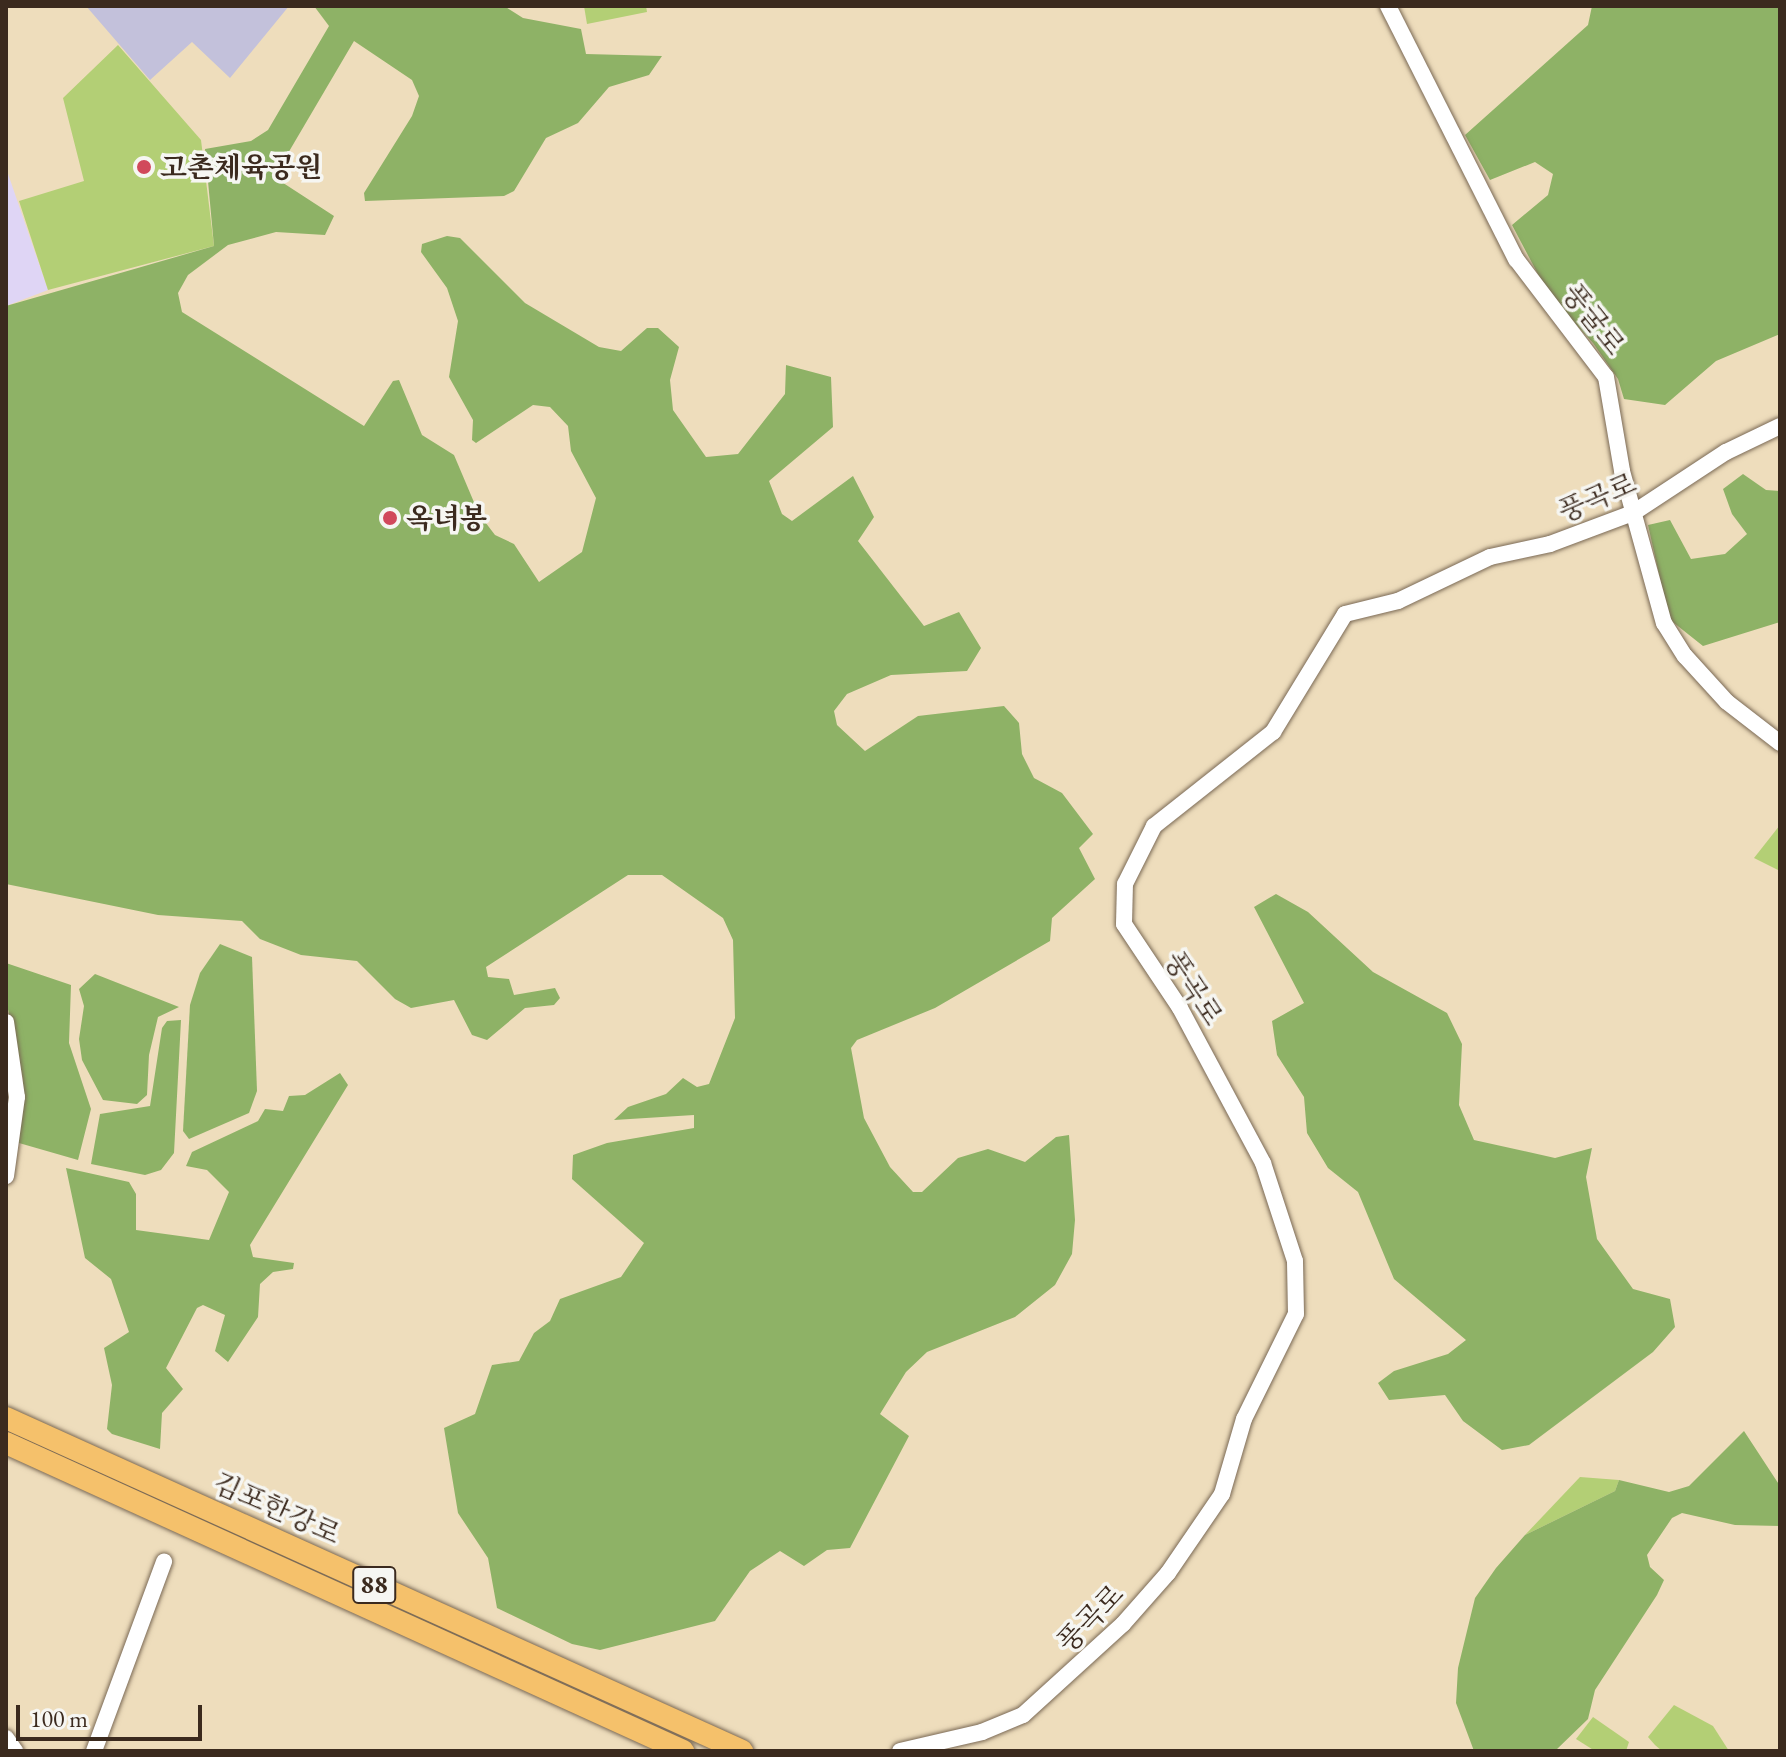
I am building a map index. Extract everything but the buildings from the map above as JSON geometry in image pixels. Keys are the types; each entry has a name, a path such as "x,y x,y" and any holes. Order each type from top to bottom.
{"highway":[{"name":"김포한강로","path":"6,1418 742,1751"},
{"name":"김포한강로","path":"6,1443 683,1751"}],"street":[{"name":"풍굴로","path":"1388,6 1516,259 1606,377 1633,513 1657,607 1673,640 1727,702 1780,743"},
{"name":"풍곡로","path":"900,1751 982,1732 1023,1715 1123,1624 1168,1573 1222,1494 1244,1419 1296,1314 1295,1261 1263,1163 1180,1008 1124,924 1125,884 1147,838 1163,818 1273,732 1345,614 1398,601 1490,557 1550,544 1633,513 1726,452 1780,426"},
{"path":"6,1022 17,1097 6,1176"},
{"path":"94,1751 164,1562"},
{"path":"6,1738 15,1751"}],"shaded area":[{"path":"86,6 289,6 230,78 192,42 150,80"},
{"path":"6,168 48,290 6,306"}],"green space":[{"path":"314,6 504,6 523,18 581,29 586,54 662,56 649,75 609,87 578,123 546,138 514,191 504,196 365,201 364,193 412,116 419,96 412,80 354,41 274,177 334,216 325,235 276,232 228,245 188,275 178,293 182,312 364,426 393,381 399,380 422,435 454,455 479,514 495,535 514,544 539,582 582,552 596,498 571,451 568,426 550,407 533,405 476,443 472,440 473,420 449,377 458,321 447,288 421,252 422,244 447,236 460,238 525,303 599,347 621,351 647,328 658,328 679,347 670,380 673,410 706,457 738,454 785,394 786,365 831,377 833,427 769,481 782,514 792,521 853,476 874,517 858,541 924,626 959,612 981,648 967,671 891,675 847,694 834,711 837,725 865,751 918,716 1004,706 1019,723 1022,754 1034,778 1062,793 1093,834 1079,848 1095,879 1052,918 1050,941 935,1008 857,1040 851,1048 864,1118 890,1167 913,1192 922,1192 958,1158 988,1149 1025,1162 1056,1137 1069,1135 1075,1220 1072,1254 1055,1285 1015,1317 927,1352 906,1372 880,1414 909,1436 850,1548 827,1550 804,1566 780,1551 750,1571 715,1621 600,1650 572,1644 497,1608 488,1558 458,1513 444,1428 475,1414 492,1365 519,1361 534,1333 550,1321 560,1299 621,1277 644,1243 572,1179 573,1155 607,1143 694,1128 694,1115 614,1120 628,1107 666,1094 683,1078 697,1087 709,1084 735,1018 733,940 723,918 662,875 628,875 486,967 488,977 509,979 514,995 555,988 560,998 554,1005 525,1008 487,1040 472,1035 454,1000 411,1008 395,999 357,961 301,955 260,939 242,921 158,915 6,884 6,306 214,246 205,149 251,141 268,130 329,26"},
{"path":"584,6 646,6 647,12 587,24"},
{"path":"1592,6 1780,6 1780,334 1716,361 1665,405 1624,399 1618,379 1593,343 1549,295 1512,225 1548,195 1553,174 1535,162 1490,180 1465,135 1588,25"},
{"name":"고촌체육공원","path":"118,45 201,140 214,246 48,290 19,201 84,181 63,98"},
{"path":"1743,474 1766,490 1780,491 1780,622 1703,646 1669,619 1648,525 1670,520 1691,559 1725,554 1747,534 1732,514 1723,489"},
{"path":"1780,825 1780,871 1754,858"},
{"path":"1276,894 1308,912 1373,972 1447,1013 1462,1044 1459,1105 1474,1140 1555,1158 1592,1148 1586,1177 1597,1239 1633,1289 1670,1299 1675,1327 1653,1352 1529,1445 1502,1450 1463,1421 1445,1395 1389,1400 1378,1383 1394,1371 1448,1354 1466,1340 1394,1279 1358,1192 1328,1168 1307,1133 1304,1097 1277,1055 1272,1021 1304,1003 1254,907"},
{"path":"220,944 252,957 257,1091 249,1113 189,1139 183,1131 190,1005 200,973"},
{"path":"6,963 71,985 69,1043 91,1109 78,1160 19,1143 23,1079 6,1000"},
{"path":"95,974 179,1007 158,1017 149,1055 147,1095 137,1104 103,1100 82,1060 79,1039 84,1006 79,989"},
{"path":"181,1020 174,1153 161,1170 145,1175 91,1164 100,1114 150,1106 162,1028 167,1021"},
{"path":"340,1073 348,1085 250,1245 253,1257 294,1263 293,1269 273,1272 260,1284 258,1317 228,1362 215,1351 225,1315 203,1305 197,1308 166,1368 183,1389 162,1413 160,1449 112,1434 107,1429 112,1385 104,1348 129,1332 111,1279 85,1258 66,1168 129,1182 136,1194 136,1230 209,1240 229,1192 207,1170 186,1166 192,1152 258,1121 265,1109 283,1111 289,1096 305,1095"},
{"path":"1744,1431 1780,1486 1780,1526 1735,1525 1682,1513 1672,1518 1647,1555 1650,1567 1664,1580 1595,1690 1588,1719 1555,1751 1474,1751 1456,1703 1458,1668 1475,1598 1496,1568 1525,1535 1615,1491 1619,1480 1669,1492 1689,1486"},
{"path":"1580,1477 1619,1480 1615,1491 1525,1535"},
{"path":"1674,1705 1713,1726 1729,1751 1662,1751 1648,1737"},
{"path":"1593,1717 1629,1742 1626,1751 1595,1751 1576,1739"}],"place":[{"name":"고촌체육공원","path":"144,167"},
{"name":"옥녀봉","path":"390,518"}]}
